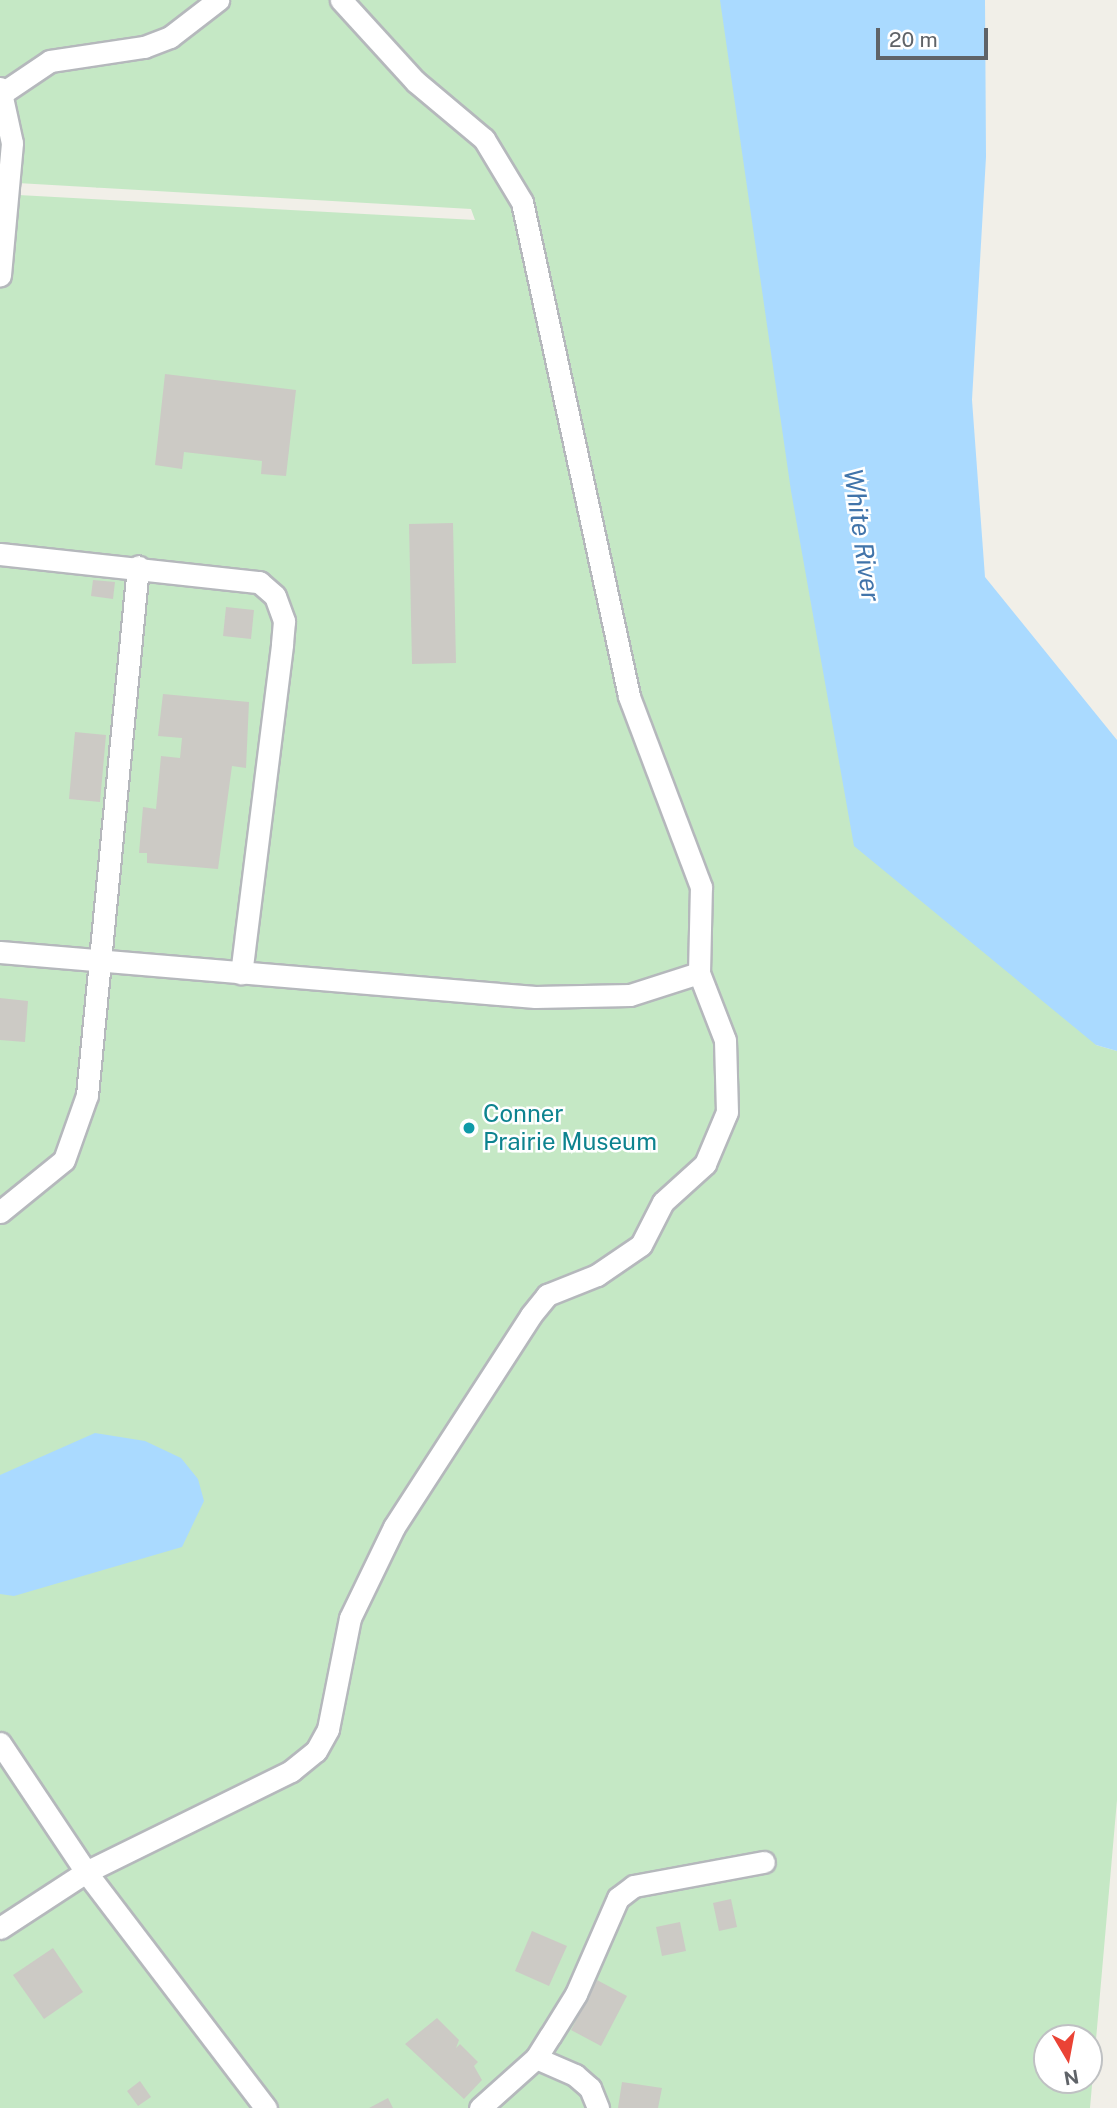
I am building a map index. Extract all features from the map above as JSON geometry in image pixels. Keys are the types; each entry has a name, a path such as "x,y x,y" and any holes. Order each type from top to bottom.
{"lane":[{"path":"0,275 12,177 2,90 50,61 144,47 170,37 218,0"},
{"path":"0,1928 86,1872 291,1771 316,1751 328,1729 350,1618 363,1585 394,1527 531,1314 547,1295 627,1259 641,1245 663,1202 693,1179 718,1142 727,1112 729,1071 725,1040 699,974 701,887 629,696 522,202 484,139 415,81 341,0"},
{"path":"0,554 138,566 259,582 275,596 284,621 241,973"},
{"path":"0,1212 20,1201 64,1160 87,1095 96,960 138,566"},
{"path":"0,952 534,997 603,998 699,974"},
{"path":"0,1743 86,1872 266,2108"},
{"path":"480,2108 536,2058 576,1994 618,1898 634,1886 764,1862"},
{"path":"536,2058 590,2088 598,2108"}],"green space":[{"name":"Conner Prairie Museum","path":"0,0 735,0 1096,1045 1117,1051 1117,1800 1097,2024 1033,2024 1033,2094 1091,2094 1090,2108 0,2108 0,194 475,220 471,209 0,182"}],"water":[{"name":"White River","path":"720,0 985,0 986,157 972,400 985,577 1117,740 1117,1051 1096,1045 854,846 791,491"},
{"path":"95,1433 145,1441 181,1458 198,1479 204,1501 182,1547 14,1596 0,1594 0,1475"}],"building":[{"path":"165,374 296,390 286,476 261,474 262,461 184,452 182,469 155,465"},
{"path":"453,523 456,663 412,664 409,524"},
{"path":"93,580 115,582 113,599 91,596"},
{"path":"226,607 254,610 251,639 223,636"},
{"path":"163,694 249,702 246,768 232,766 218,869 147,863 147,853 139,853 143,807 156,809 161,756 180,758 182,738 158,736"},
{"path":"75,732 106,735 100,802 69,799"},
{"path":"0,998 28,1001 25,1042 0,1040"},
{"path":"731,1899 737,1927 719,1931 713,1903"},
{"path":"680,1922 686,1951 662,1956 656,1927"},
{"path":"532,1931 567,1946 549,1986 515,1971"},
{"path":"53,1948 83,1992 44,2019 13,1975"},
{"path":"597,1980 627,1996 601,2046 571,2030"},
{"path":"437,2018 459,2040 456,2048 460,2044 478,2062 474,2066 482,2080 464,2099 405,2044"},
{"path":"140,2081 151,2097 138,2106 127,2091"},
{"path":"622,2082 662,2088 658,2108 618,2108"},
{"path":"388,2098 393,2108 369,2108"}],"place":[{"name":"Conner Prairie Museum","path":"469,1128"}]}
